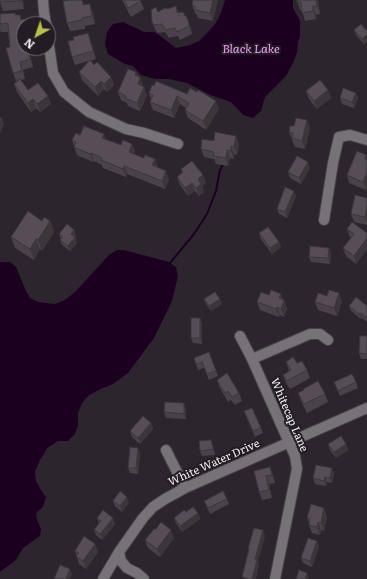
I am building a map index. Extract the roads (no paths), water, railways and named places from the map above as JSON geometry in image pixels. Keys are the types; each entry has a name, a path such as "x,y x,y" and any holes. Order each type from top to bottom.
{"street":[{"path":"43,0 45,16"},
{"path":"50,56 53,73 64,92 89,112 126,129 178,144"},
{"path":"324,220 333,163 339,137 350,135 367,140"},
{"path":"252,359 310,334 320,334 328,340"},
{"name":"Whitecap Lane","path":"240,336 252,359 295,456 297,469 275,579"},
{"name":"White Water Drive","path":"103,579 119,552 143,518 153,507 165,499 185,488 367,408"},
{"path":"166,450 185,488"},
{"path":"119,552 121,561 127,568 137,573 144,579"}],"water":[{"name":"Black Lake","path":"225,0 293,0 293,8 300,21 300,36 297,53 293,63 286,76 265,97 261,111 253,118 243,115 231,102 210,95 187,83 169,79 155,79 141,75 133,66 125,64 108,54 105,44 107,32 113,24 123,22 144,32 155,32 176,48 190,45 199,41 216,23"},
{"path":"117,250 124,250 169,262 176,267 178,276 172,301 154,338 128,373 113,384 89,395 82,403 78,413 78,425 75,434 68,441 58,441 47,448 35,472 36,481 46,497 43,507 36,513 41,529 40,536 23,548 16,560 0,572 0,262 10,262 16,267 30,298 38,302 55,304 65,300 76,291 109,255"}],"waterway":[{"path":"170,263 194,234 207,214 216,191 220,170 224,163"}]}
